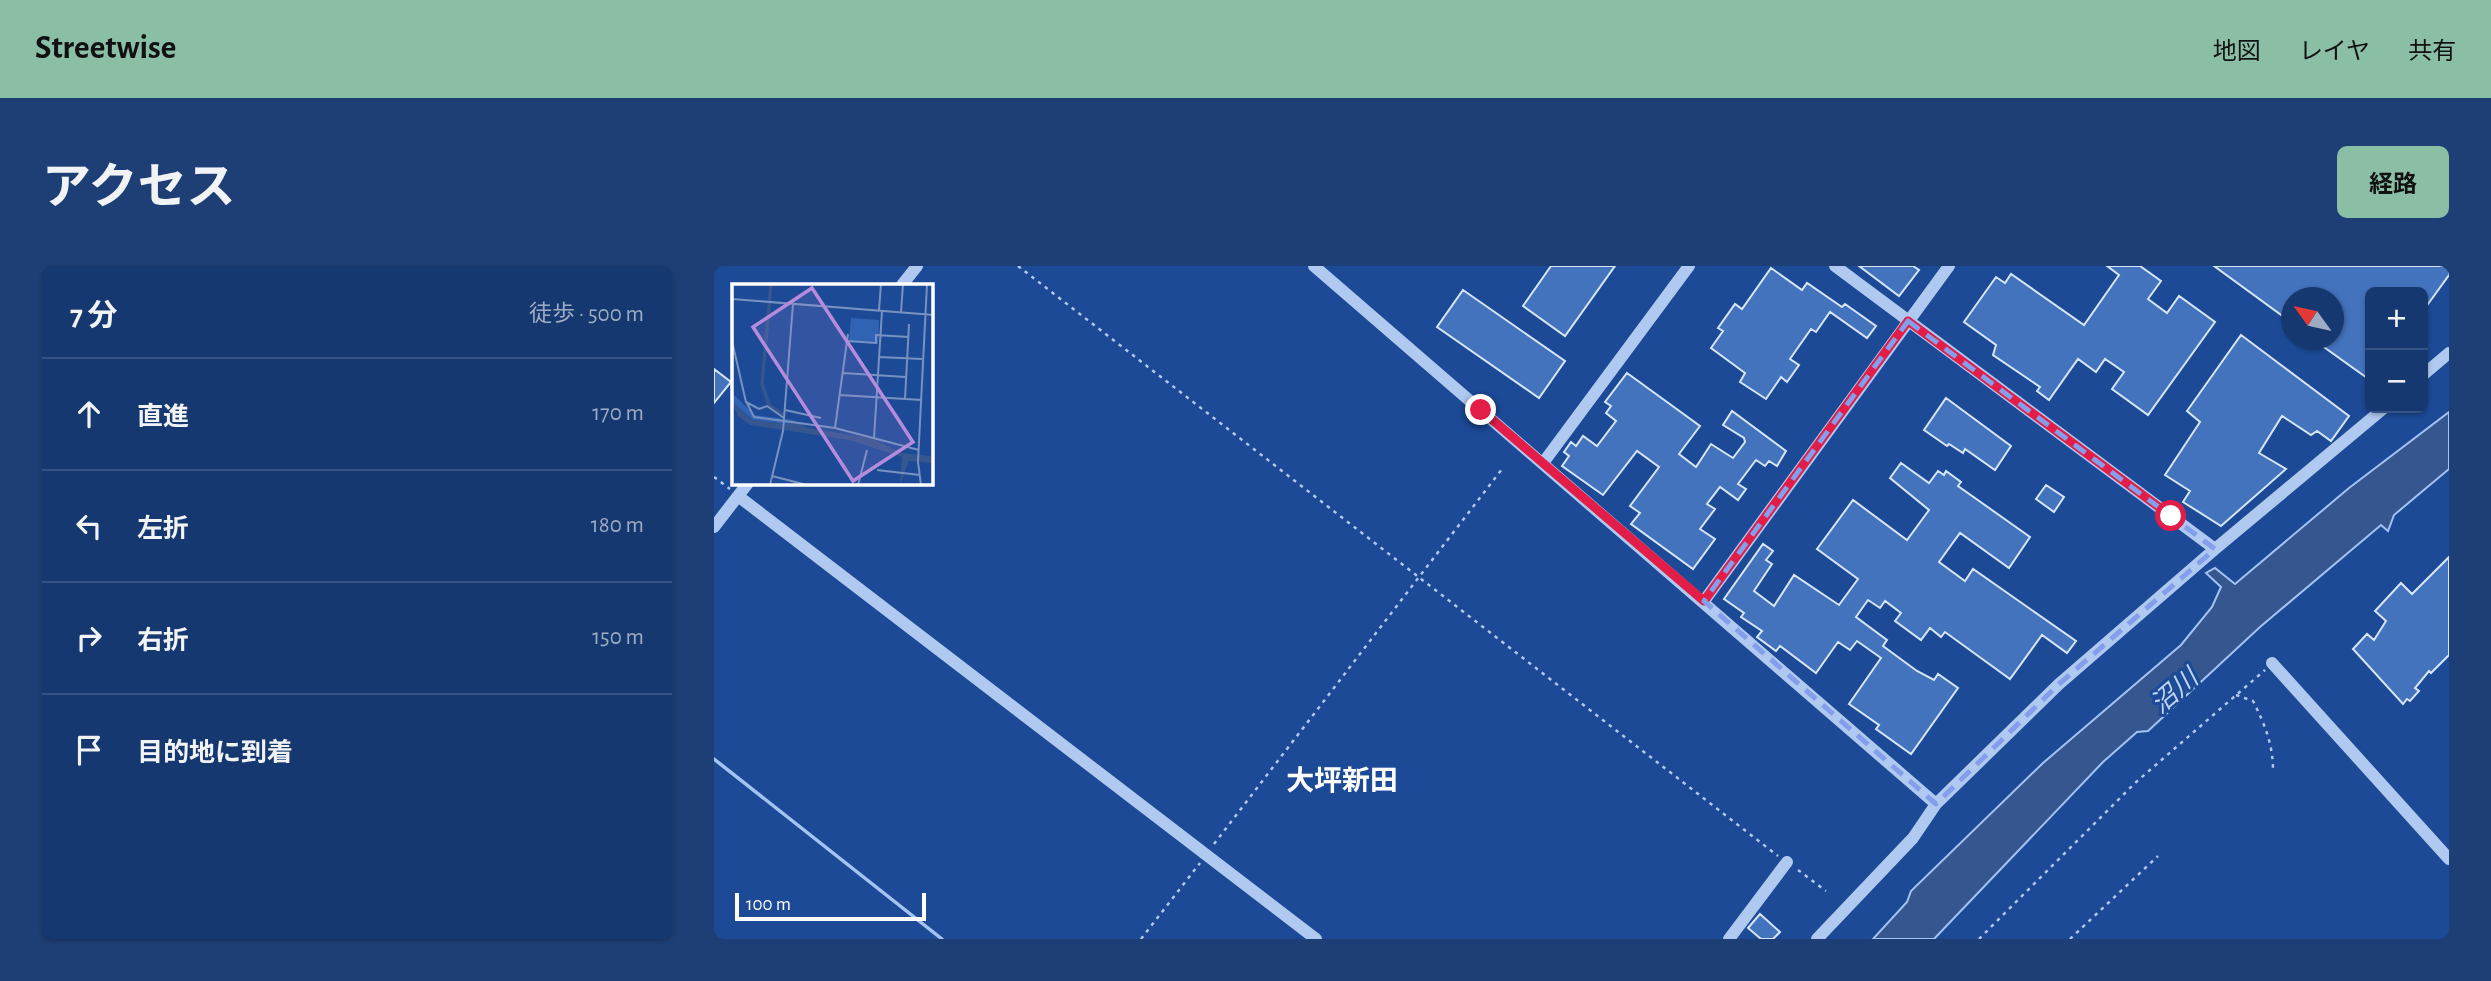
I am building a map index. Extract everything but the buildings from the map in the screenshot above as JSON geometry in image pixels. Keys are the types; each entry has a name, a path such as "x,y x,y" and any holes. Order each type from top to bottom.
{"street":[{"path":"903,284 916,266"},
{"path":"1314,266 1936,804"},
{"path":"1543,463 1689,266"},
{"path":"1835,266 2215,548"},
{"path":"1704,601 1949,266"},
{"path":"2428,371 2449,353"},
{"path":"1817,939 1913,838 1936,804 2059,684 2215,548 2378,413"},
{"path":"714,527 746,485"},
{"path":"738,496 1316,939"},
{"path":"2272,663 2449,859"},
{"path":"1729,939 1787,862"}],"path":[{"path":"1018,266 1826,891"},
{"path":"1141,939 1502,469"},
{"path":"714,477 738,496"},
{"path":"1981,938 2136,783 2272,663"},
{"path":"2236,695 2253,701 2263,720 2273,748 2273,771"},
{"path":"2070,939 2158,856"}],"highlighted area":[{"path":"1908,321 2215,549 2059,684 1936,804 1704,601"}],"water":[{"name":"沼川","path":"2449,412 2449,469 2394,515 2388,531 2381,525 2260,627 2148,731 2137,732 2103,762 1934,939 1873,939 1907,902 1911,891 2043,763 2181,645 2212,607 2221,587 2206,573 2215,568 2235,584 2349,488"}],"waterway":[{"path":"714,759 942,939"}],"district":[{"name":"大坪新田","path":"1342,780"}],"route":[{"path":"1481,410 1704,601 1908,321 2171,516"}]}
